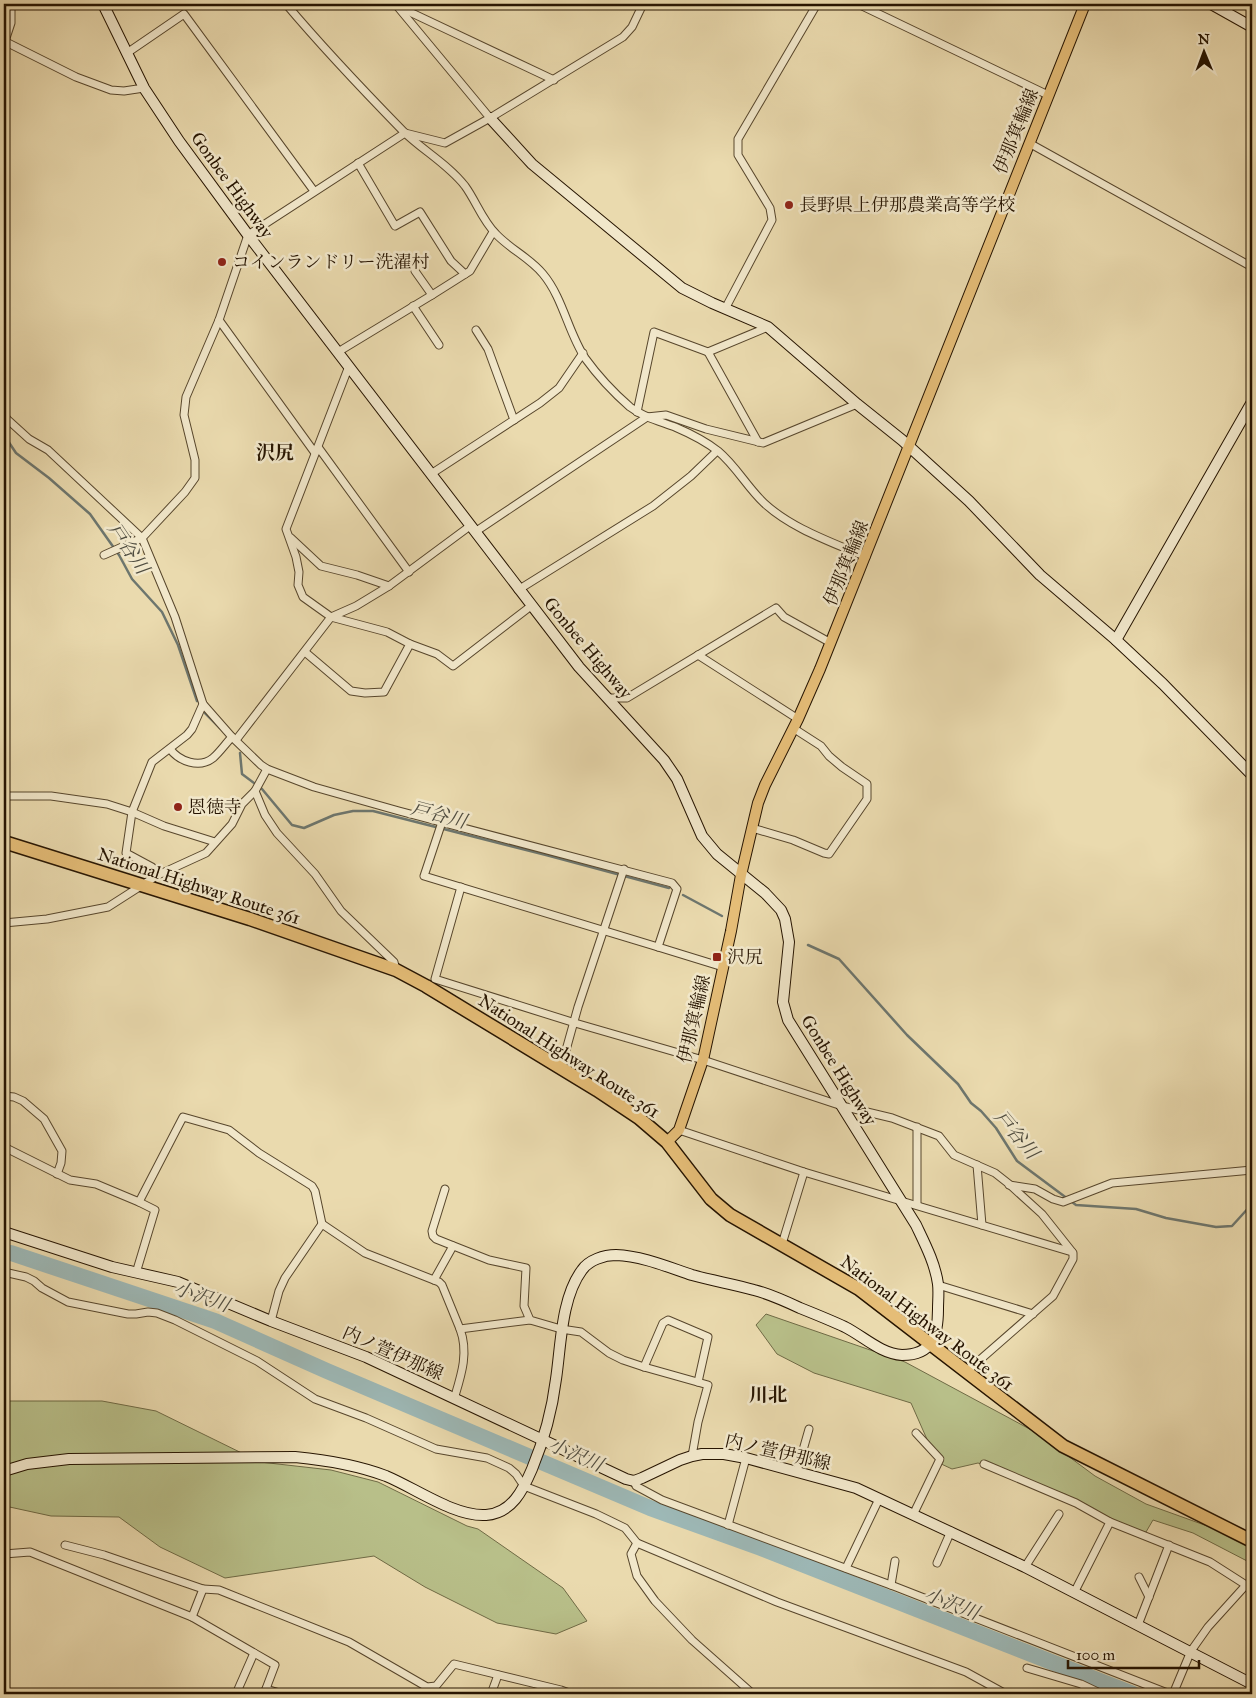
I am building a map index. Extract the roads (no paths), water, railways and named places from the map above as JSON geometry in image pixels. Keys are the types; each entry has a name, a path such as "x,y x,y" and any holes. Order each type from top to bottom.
{"highway":[{"name":"National Highway Route 361","path":"4,842 250,919 430,982 639,1118 667,1142 711,1199 730,1215 859,1289 930,1346 1063,1446 1252,1541"}],"main road":[{"name":"伊那箕輪線","path":"667,1142 679,1130 703,1060 741,875 765,785 796,723 866,557 1048,95 1081,5"}],"street":[{"path":"11,4 11,23 4,42 76,77 111,90 124,91 144,88"},
{"name":"Gonbee Highway","path":"103,4 144,88 248,235 518,590 579,667 664,760 677,779 702,836 717,854 781,910 785,919 788,942 783,1002 788,1020 916,1225 927,1247 938,1285 938,1319 936,1334 930,1346"},
{"path":"286,4 324,49 405,133 465,186 493,232 534,264 544,275 554,291 583,353 609,388 637,412 676,428 709,445 724,457 763,502 776,513 804,530 866,557"},
{"path":"104,555 142,538 185,492 194,478 195,460 184,415 184,405 219,320 248,235 405,133 445,143 490,118 623,37 632,27 643,4"},
{"path":"725,309 772,220 770,208 738,155 738,139 818,4"},
{"path":"858,4 1048,95"},
{"path":"1211,4 1252,27"},
{"path":"394,5 554,80"},
{"path":"394,5 490,118 532,164 682,288 768,327 856,404 910,447 969,501 1040,574 1163,684 1252,775"},
{"path":"127,53 184,14 314,191"},
{"path":"1029,143 1252,267"},
{"path":"358,163 395,226 420,212 451,261 465,274"},
{"path":"338,352 470,271 493,232"},
{"path":"415,271 432,294"},
{"path":"414,306 439,345"},
{"path":"219,320 409,572"},
{"path":"708,352 768,327"},
{"path":"476,330 488,349 514,420"},
{"path":"637,412 654,332 708,352 758,442"},
{"path":"431,474 540,403 559,388 583,353"},
{"path":"349,366 286,529 296,557 299,572 298,585 303,596 331,617 387,632 410,644 437,654 453,666 531,606"},
{"path":"1116,640 1252,402"},
{"path":"170,749 175,755 188,762 206,762 212,758 234,738 305,652 331,617 356,606 389,586 472,529 647,417 666,415 706,429 763,443 856,404"},
{"path":"4,414 7,420 30,439 48,450 142,538 174,617 203,704 234,738 267,769 314,787 441,825 623,873 672,882 677,889 658,947"},
{"path":"518,590 653,506 691,476 717,451"},
{"path":"288,536 321,566 357,575 389,586"},
{"path":"608,698 627,698 776,608 784,617 831,643"},
{"path":"305,652 351,691 365,694 384,692 410,644"},
{"path":"698,655 796,723 828,756 867,784 867,799 829,854 824,854 793,840 752,828"},
{"path":"158,875 152,867 126,853 132,812 152,762 192,729 203,704"},
{"path":"4,923 47,919 108,907 158,875 206,853 232,824 242,804 255,791 267,769"},
{"path":"255,791 265,815 277,833 315,874 341,911 394,962 396,970"},
{"path":"4,796 50,796 107,804 132,812 164,826 215,842"},
{"path":"441,825 424,876 723,966"},
{"path":"561,1068 578,1007 623,873"},
{"path":"461,887 430,982 703,1060 842,1106 892,1118 917,1127 940,1136 954,1155 995,1173 1042,1214 1073,1253 1073,1259 1054,1296 966,1372"},
{"path":"4,1096 14,1097 23,1101 44,1119 62,1151 57,1174"},
{"path":"139,1202 184,1117 229,1130 260,1153 312,1186 315,1191 322,1224 364,1254 439,1282 463,1338 464,1364 454,1399"},
{"path":"917,1127 917,1205"},
{"path":"679,1130 804,1172 1073,1253"},
{"path":"4,1147 70,1180 104,1187 155,1210 136,1273"},
{"path":"977,1166 982,1225"},
{"path":"1009,1184 1035,1189 1053,1199 1070,1200 1112,1183 1252,1170"},
{"path":"782,1244 804,1172"},
{"path":"445,1189 432,1231 433,1236 436,1239 489,1260 526,1268 524,1306 530,1320"},
{"path":"271,1321 279,1291 285,1278 322,1224"},
{"name":"内ノ萱伊那線","path":"4,1232 112,1268 178,1282 366,1358 542,1443 626,1479 634,1481 692,1456 724,1454 797,1471 856,1488 951,1531 1251,1680"},
{"path":"434,1280 453,1246"},
{"path":"4,1471 27,1464 70,1459 296,1457 330,1461 386,1476 463,1512 487,1515 501,1510 514,1502 526,1482 542,1443 552,1404 562,1329 571,1293 582,1269 598,1258 630,1256 707,1279 756,1290 846,1328 885,1350 899,1355 915,1354 930,1346"},
{"path":"4,1272 26,1277 68,1302 81,1306 128,1314 158,1313 175,1320 257,1361 315,1398 436,1449 487,1458 509,1468 526,1482 625,1528 636,1543 777,1602 966,1672 1006,1694"},
{"path":"938,1285 1033,1314"},
{"path":"460,1329 530,1320 562,1329 582,1332 608,1352 644,1367 708,1385 698,1422 692,1456"},
{"path":"644,1367 663,1323 668,1320 708,1337 698,1382"},
{"path":"797,1471 809,1429"},
{"path":"913,1515 940,1459 916,1433"},
{"path":"728,1525 746,1458"},
{"path":"634,1481 636,1486 662,1500 891,1585 1172,1694 1191,1651 1208,1627 1249,1585 1210,1562 1110,1522 1076,1503 984,1464"},
{"path":"846,1568 879,1498"},
{"path":"1025,1567 1059,1514"},
{"path":"1074,1593 1110,1522"},
{"path":"937,1563 951,1531"},
{"path":"636,1543 631,1554 638,1576 655,1601 692,1640 752,1694"},
{"path":"65,1545 104,1555 203,1589 220,1590 349,1642 427,1687 436,1686 454,1664 572,1694"},
{"path":"1138,1625 1169,1545"},
{"path":"4,1554 30,1552 192,1617 275,1666 265,1692 283,1694"},
{"path":"891,1585 895,1561"},
{"path":"1139,1577 1149,1597"},
{"path":"192,1617 203,1589"},
{"path":"236,1694 254,1653"},
{"path":"1027,1668 1081,1684 1102,1694"},
{"path":"491,1694 498,1675"}],"waterway":[{"path":"4,30 7,4"},
{"name":"戸谷川","path":"4,435 16,453 49,478 90,514 119,555 132,579 162,612 178,645 197,701"},
{"name":"戸谷川","path":"205,713 220,728"},
{"name":"戸谷川","path":"240,753 242,774 262,789 292,825 304,828 334,815 353,811 373,811 669,888"},
{"name":"戸谷川","path":"683,895 722,916"},
{"name":"戸谷川","path":"808,945 839,959 907,1035 958,1084 971,1103 996,1128 1017,1161 1076,1205 1136,1209 1166,1218 1216,1227 1232,1226 1252,1204"},
{"name":"小沢川","path":"4,1253 11,1253 215,1321 327,1371 650,1508 761,1548 1133,1694"}],"place":[{"name":"長野県上伊那農業高等学校","path":"789,205"},
{"name":"コインランドリー洗濯村","path":"222,262"},
{"name":"恩徳寺","path":"178,807"},
{"name":"沢尻","path":"717,957"}],"district":[{"name":"沢尻","path":"275,452"},
{"name":"川北","path":"768,1394"}]}
